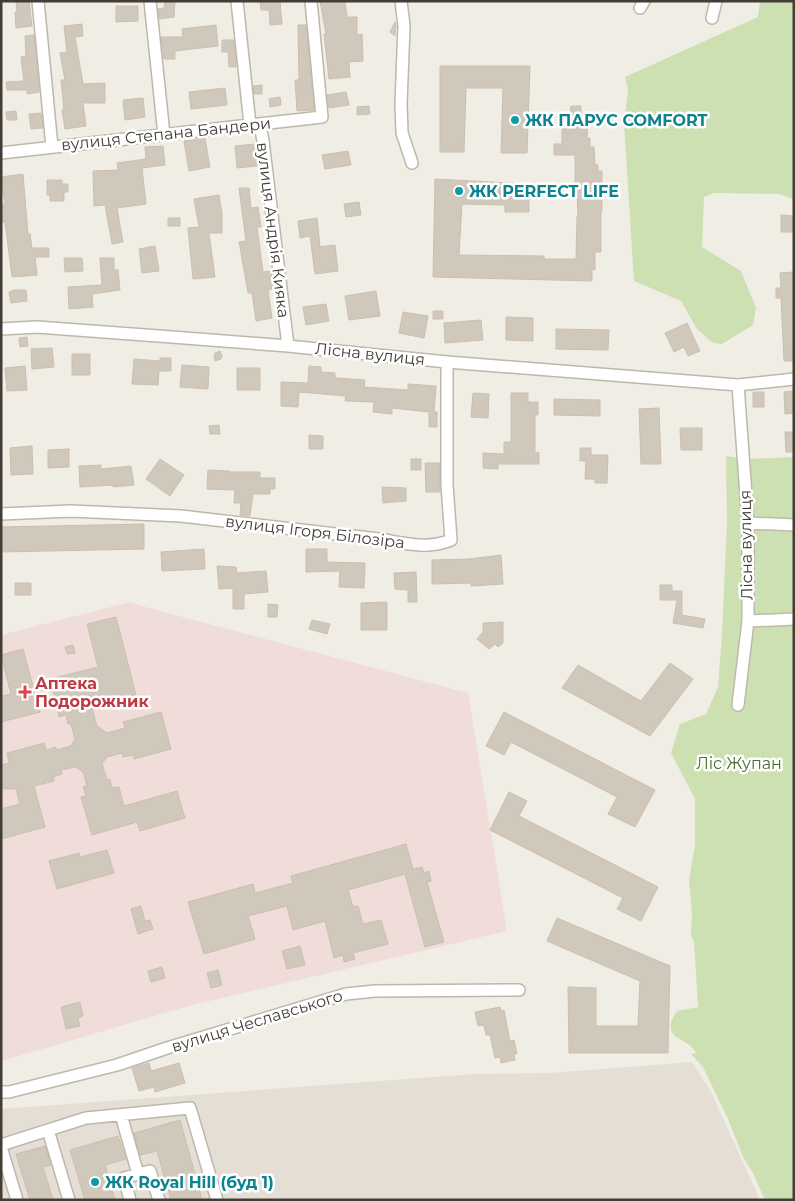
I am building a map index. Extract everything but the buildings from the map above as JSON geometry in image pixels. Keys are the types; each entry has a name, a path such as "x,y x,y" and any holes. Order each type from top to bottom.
{"street":[{"path":"38,1 52,147"},
{"path":"150,1 164,135"},
{"name":"вулиця Андрія Кияка","path":"237,1 250,125 261,130 263,141 288,346"},
{"name":"вулиця Степана Бандери","path":"1,153 322,117 311,1"},
{"path":"401,1 404,26 401,104 402,133 412,163"},
{"path":"712,18 716,1"},
{"name":"Лісна вулиця","path":"1,329 37,327 288,346 447,362 738,385 794,378"},
{"name":"вулиця Ігоря Білозіра","path":"1,514 71,511 181,516 408,544 432,546 441,544 451,540 447,485 447,362"},
{"name":"Лісна вулиця","path":"738,385 748,523 748,621 738,706"},
{"path":"748,523 794,525"},
{"path":"748,621 794,619"},
{"name":"вулиця Чеславського","path":"1,1092 9,1092 118,1065 166,1048 346,994 375,991 519,990"},
{"path":"17,1200 1,1146 86,1118 190,1108 216,1200"},
{"path":"121,1115 138,1174"},
{"path":"48,1130 69,1200"},
{"path":"130,1200 124,1178 150,1171 159,1200"}],"shaded area":[{"path":"130,602 468,693 507,931 192,1005 1,1061 1,635"},
{"path":"692,1062 711,1092 760,1200 1,1200 1,1109 475,1074 551,1073"}],"green space":[{"path":"760,1 794,1 794,199 779,194 714,193 704,197 702,247 741,271 756,308 753,325 722,344 713,343 697,329 681,301 634,281 624,124 628,90 625,77 758,17"},
{"name":"Ліс Жупан","path":"726,456 748,459 794,457 794,1200 765,1200 753,1173 743,1157 728,1119 703,1067 691,1054 696,1053 687,1043 672,1033 671,1028 677,1011 698,1007 694,941 691,936 692,913 689,881 695,844 695,799 671,753 680,724 706,714 718,687 727,521"}],"place":[{"name":"ЖК ПАРУС COMFORT","path":"515,120"},
{"name":"ЖК PERFECT LIFE","path":"459,191"},
{"name":"Аптека Подорожник","path":"25,692"},
{"name":"ЖК Royal Hill (буд 1)","path":"95,1182"}]}
